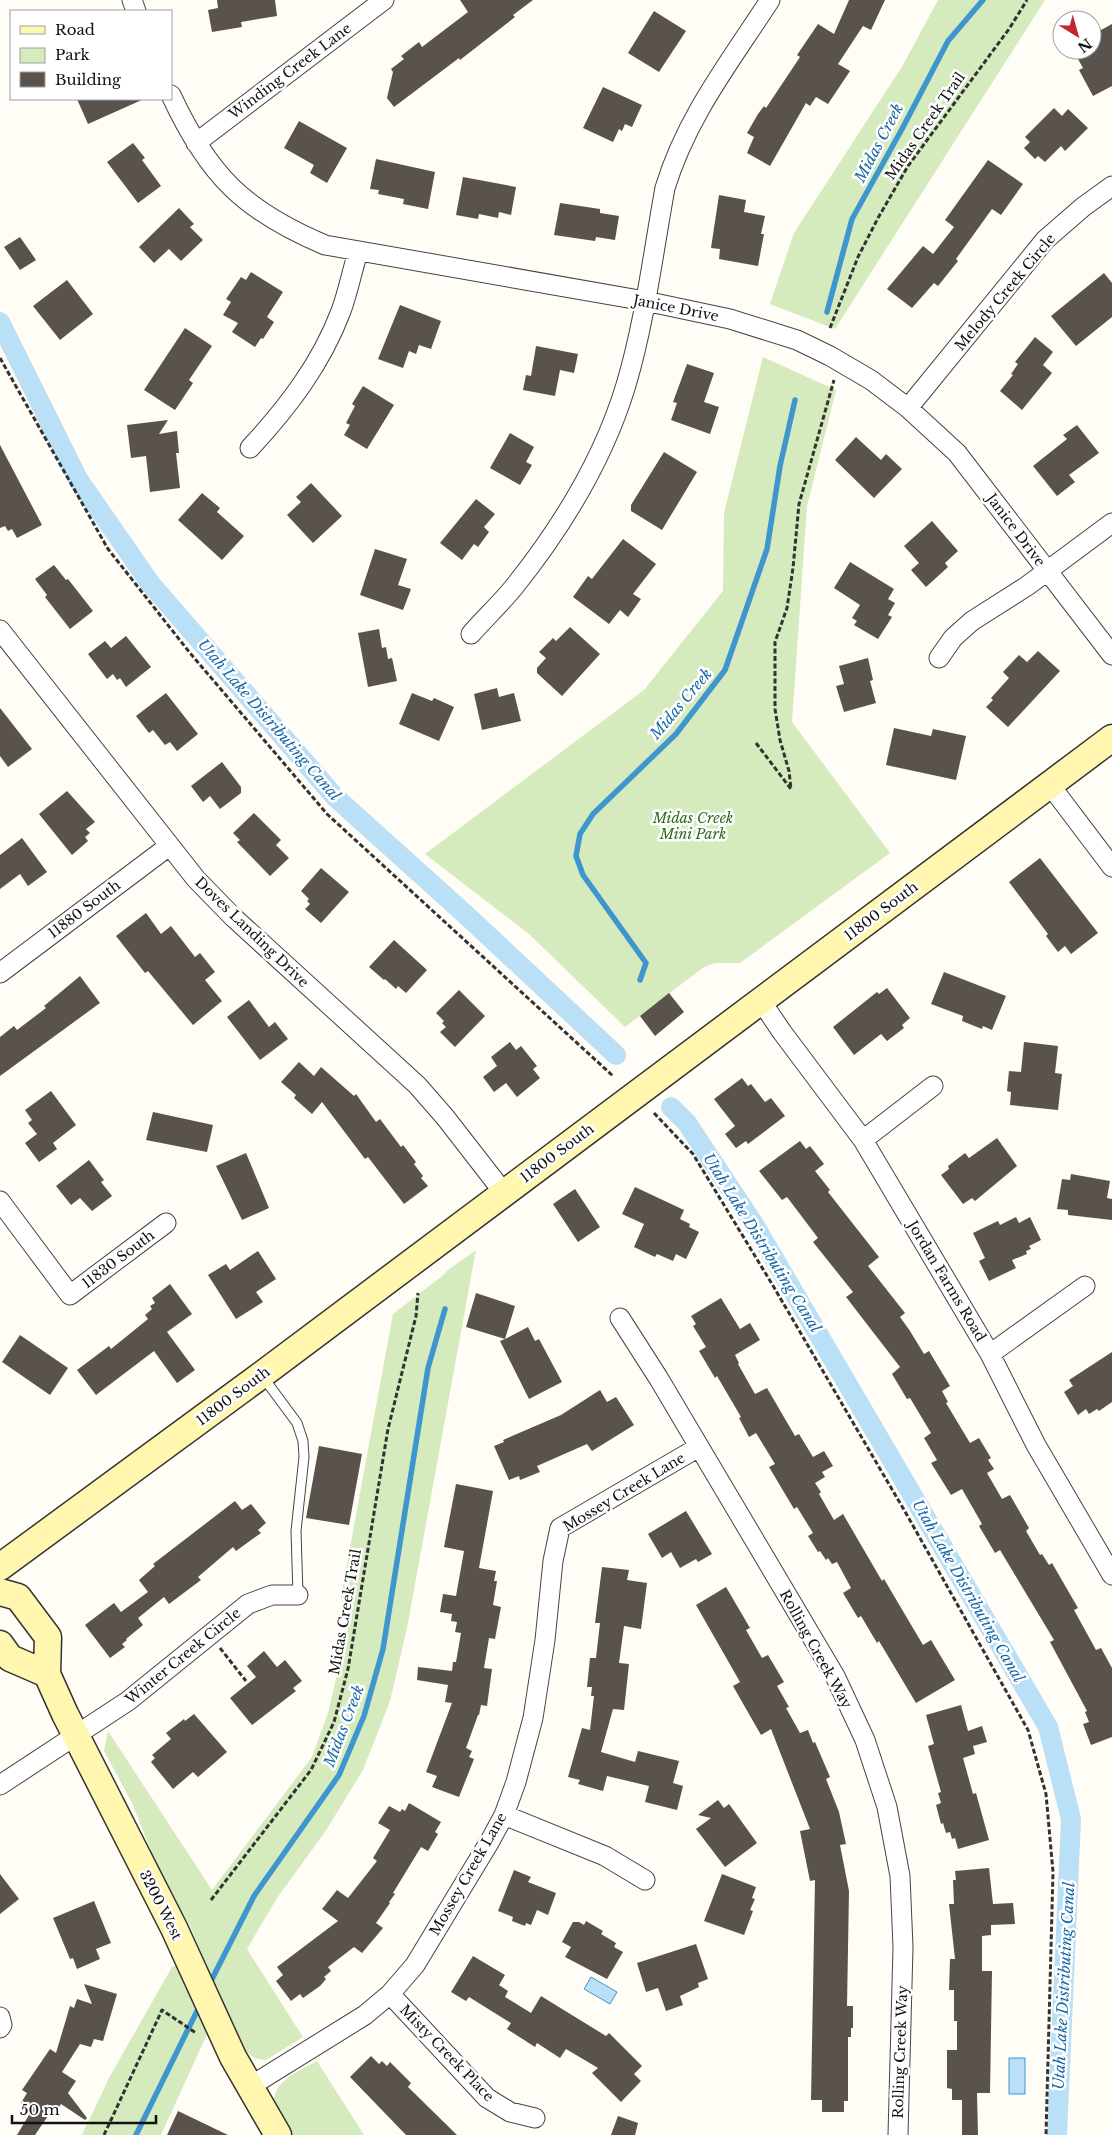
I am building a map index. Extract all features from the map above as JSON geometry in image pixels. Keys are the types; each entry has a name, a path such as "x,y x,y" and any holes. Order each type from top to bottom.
{"main road":[{"name":"11800 South","path":"0,1567 261,1375 1112,738"},
{"name":"3200 West","path":"0,1592 18,1597 48,1637 47,1674 74,1735 174,1928 193,1972 249,2087 278,2135"},
{"path":"0,1644 10,1658 47,1674"}],"street":[{"name":"Winding Creek Lane","path":"196,143 384,0"},
{"path":"470,634 513,588 548,542 578,494 604,441 625,386 645,302 665,188 671,167 698,108 770,0"},
{"name":"Janice Drive","path":"172,97 196,143 217,173 242,198 268,218 294,232 325,245 730,319 797,340 830,356 871,380 908,408 957,453 1112,655"},
{"name":"Melody Creek Circle","path":"908,408 1045,240 1083,207 1112,186"},
{"path":"250,448 280,415 315,365 341,310 358,252"},
{"path":"939,658 953,638 972,621 1048,571 1112,523"},
{"name":"Doves Landing Drive","path":"2,638 202,885 233,917 417,1085 441,1112 504,1193"},
{"path":"1050,785 1112,867"},
{"name":"11880 South","path":"0,973 169,846"},
{"name":"Jordan Farms Road","path":"761,1001 863,1140 990,1354 1036,1445 1112,1575"},
{"path":"863,1140 933,1086"},
{"name":"11830 South","path":"0,1201 70,1294 166,1222"},
{"path":"990,1354 1085,1286"},
{"name":"Rolling Creek Way","path":"620,1318 835,1676 865,1740 887,1806 900,1876 903,1947 898,2135"},
{"name":"Mossey Creek Lane","path":"249,2087 365,2015 390,1994 415,1965 490,1841 504,1814 526,1750 545,1640 553,1561 560,1528 699,1447"},
{"name":"Winter Creek Circle","path":"0,1785 128,1701 248,1604 272,1595 298,1595"},
{"path":"504,1814 605,1856 645,1880"},
{"name":"Misty Creek Place","path":"390,1994 488,2098 510,2112 535,2118"},
{"path":"0,2017 2,2025 0,2028"}],"lane":[{"path":"261,1375 297,1423 303,1441 304,1457 296,1531 298,1595"}],"path":[{"name":"Midas Creek Trail","path":"830,328 862,249 908,166 1009,29 1027,0"},
{"path":"0,358 108,549 190,653 320,806 614,1076"},
{"path":"756,743 791,788 775,709 775,642 786,608 793,568 799,504 834,380"},
{"path":"654,1114 694,1154 908,1515 1028,1730 1046,1794 1053,1872 1046,2135"},
{"name":"Midas Creek Trail","path":"211,1900 311,1770 334,1722 348,1669 388,1429 416,1316 418,1293"},
{"path":"217,1644 246,1681"},
{"path":"104,2135 162,2010 198,2034"}],"green space":[{"path":"938,0 1045,0 835,329 770,304 794,233 903,65"},
{"name":"Midas Creek Mini Park","path":"763,357 836,390 807,506 792,722 890,853 740,963 715,963 704,967 625,1027 529,934 425,854 644,690 723,591 724,513"},
{"path":"476,1250 407,1628 390,1701 363,1770 325,1832 277,1898 247,1949 303,2037 266,2060 261,2060 249,2054 238,2039 190,1926 159,1871 132,1803 104,1751 108,1731 212,1890 312,1757 328,1713 348,1628 341,1596 393,1314"},
{"path":"178,1964 208,2032 161,2135 82,2135 110,2076 172,1967"},
{"path":"317,2061 364,2135 293,2135 280,2116 274,2100 280,2085 286,2079"}],"water":[{"path":"591,1977 617,1992 610,2004 584,1989"},
{"path":"1009,2058 1025,2058 1025,2094 1009,2094"}],"building":[{"path":"217,0 275,0 277,16 241,22 242,27 212,32 208,10 218,8"},
{"path":"460,0 533,0 513,15 515,17 460,60 459,58 394,107 387,98 393,72 391,69 404,59 401,56 419,42 422,47 468,12"},
{"path":"849,0 885,0 871,30 863,26 838,64 850,71 828,104 816,97 810,106 806,103 770,166 747,153 754,137 747,133 758,114 764,106 766,108 800,57 797,55 818,24 834,34"},
{"path":"654,11 686,31 659,72 628,53"},
{"path":"1112,24 1112,86 1093,96 1079,70 1083,68 1079,60 1102,60 1102,30"},
{"path":"603,87 642,105 632,127 625,124 622,131 619,129 613,142 583,128"},
{"path":"77,100 142,100 88,124"},
{"path":"1054,108 1062,116 1068,109 1088,128 1065,151 1061,146 1045,162 1038,156 1035,159 1024,148 1030,142 1025,137"},
{"path":"299,121 347,148 327,183 310,173 314,165 284,148"},
{"path":"133,143 145,158 142,160 161,186 138,203 107,162"},
{"path":"376,159 435,172 428,209 403,204 404,199 378,194 379,190 370,189"},
{"path":"988,160 1023,184 1001,215 992,209 956,259 958,261 938,286 934,283 912,308 887,289 923,246 933,254 954,227 945,220"},
{"path":"463,177 516,187 511,215 499,212 498,218 479,214 478,219 456,215"},
{"path":"719,195 746,200 744,212 765,216 761,234 764,234 758,266 719,259 720,249 711,248"},
{"path":"560,203 600,209 600,213 619,216 615,240 596,237 595,241 554,235"},
{"path":"179,208 194,224 190,227 203,240 181,261 169,249 154,263 139,247"},
{"path":"20,237 36,260 20,270 4,247"},
{"path":"251,272 283,292 267,317 274,322 263,339 261,338 255,347 232,332 238,323 223,315 231,302 226,299 241,277 246,280"},
{"path":"1104,273 1112,283 1112,317 1076,346 1051,316"},
{"path":"67,280 93,314 60,340 33,306"},
{"path":"400,305 441,321 431,349 419,345 416,354 409,351 403,368 378,359"},
{"path":"185,328 212,346 189,380 193,383 175,410 144,390"},
{"path":"1035,337 1053,352 1043,365 1052,373 1022,410 1000,391 1013,375 1011,374 1018,364 1015,362"},
{"path":"536,346 578,354 574,373 560,370 555,396 523,390 526,375 531,376"},
{"path":"687,364 714,373 704,402 719,407 710,434 671,420 677,403 673,402"},
{"path":"363,386 394,405 367,449 344,435 350,425 346,423 355,406 352,404"},
{"path":"168,420 159,434 177,431 179,453 176,453 180,488 150,492 146,456 131,458 127,425"},
{"path":"1077,425 1099,453 1069,475 1075,482 1057,496 1033,466 1067,439 1063,435"},
{"path":"510,433 534,447 526,462 532,465 520,485 490,468"},
{"path":"856,437 881,460 886,454 902,469 874,498 835,460"},
{"path":"0,445 42,525 17,538 12,529 8,531 5,526 0,528"},
{"path":"664,452 697,472 662,530 631,511 631,505"},
{"path":"311,483 342,516 313,543 287,515 301,502 296,497"},
{"path":"202,493 220,508 217,512 244,536 222,560 178,520"},
{"path":"476,499 495,514 484,527 489,532 478,547 474,544 462,560 440,543"},
{"path":"932,521 958,551 945,563 948,567 926,587 911,570 919,563 904,546"},
{"path":"623,539 656,564 633,594 641,599 628,617 620,610 609,624 573,597 588,576 592,579"},
{"path":"375,549 407,559 398,585 411,589 403,610 360,595"},
{"path":"850,562 894,589 888,599 895,603 888,615 892,617 878,639 854,625 857,621 852,618 860,605 834,588"},
{"path":"54,565 66,580 68,579 93,611 70,629 45,597 47,595 35,579"},
{"path":"570,627 600,654 562,696 537,673 537,668 546,658 539,652 553,638 556,641"},
{"path":"379,629 382,648 386,647 388,659 392,658 397,681 368,687 358,633"},
{"path":"126,636 151,667 126,687 120,678 117,680 113,674 107,679 88,654 105,641 111,648"},
{"path":"1038,651 1060,671 1008,727 986,707 993,700 991,698 1009,678 1003,672 1019,655 1027,662"},
{"path":"868,658 873,680 870,681 876,703 844,712 836,686 844,684 839,666"},
{"path":"497,688 499,697 514,693 521,721 482,730 474,694"},
{"path":"166,693 198,734 177,751 170,742 165,745 153,730 149,733 136,716"},
{"path":"412,693 432,701 434,698 454,707 439,741 399,724"},
{"path":"0,708 32,749 8,767 0,756"},
{"path":"894,728 931,736 933,729 966,736 956,780 886,765"},
{"path":"222,762 241,787 241,793 220,809 210,796 203,802 191,786"},
{"path":"67,791 95,822 86,829 90,833 85,837 88,841 72,855 39,814"},
{"path":"254,813 281,840 276,845 289,858 270,876 237,842 240,840 233,833"},
{"path":"22,838 47,872 28,886 20,874 0,889 0,855"},
{"path":"1040,858 1098,933 1071,954 1065,946 1058,952 1046,936 1048,934 1009,882"},
{"path":"321,868 349,892 321,923 305,909 310,904 307,901 309,899 301,891"},
{"path":"146,913 161,934 171,926 195,957 200,953 215,972 205,980 222,1001 193,1025 148,971 145,973 116,936"},
{"path":"394,940 427,970 406,993 398,986 396,989 369,967"},
{"path":"944,972 1006,996 992,1030 983,1026 982,1029 962,1021 963,1016 931,1004"},
{"path":"80,976 100,1003 0,1076 0,1037 14,1026 17,1030 46,1008 44,1006"},
{"path":"887,988 910,1018 902,1025 904,1028 887,1041 881,1034 854,1055 833,1027 877,992 879,994"},
{"path":"459,990 485,1016 455,1047 440,1032 446,1027 442,1023 444,1021 436,1013"},
{"path":"669,993 684,1012 655,1036 640,1016"},
{"path":"249,1000 269,1027 275,1022 288,1039 260,1060 227,1017"},
{"path":"510,1042 516,1050 521,1046 537,1066 533,1069 540,1078 517,1097 506,1083 494,1092 483,1077 497,1066 491,1057"},
{"path":"1024,1042 1058,1046 1055,1073 1062,1074 1058,1110 1010,1105 1011,1092 1007,1091 1009,1071 1021,1072"},
{"path":"299,1062 314,1076 321,1067 354,1096 356,1094 376,1122 380,1119 401,1147 403,1145 416,1162 414,1164 423,1176 421,1178 428,1186 404,1204 368,1157 365,1159 322,1102 312,1114 294,1098 296,1095 281,1082"},
{"path":"742,1078 748,1086 751,1084 765,1102 771,1098 785,1116 748,1144 746,1141 736,1148 725,1134 735,1126 714,1099"},
{"path":"51,1091 76,1125 53,1143 57,1149 39,1162 25,1143 37,1134 28,1123 32,1120 25,1110"},
{"path":"153,1112 213,1125 207,1152 146,1140"},
{"path":"997,1138 1017,1166 975,1201 972,1198 963,1204 941,1175 949,1169 948,1166 965,1153 969,1158"},
{"path":"800,1141 806,1149 810,1146 824,1164 815,1171 830,1190 828,1192 879,1257 868,1266 905,1313 900,1317 924,1354 929,1351 950,1386 942,1391 948,1402 946,1403 970,1443 979,1438 991,1458 988,1460 994,1469 987,1473 1002,1499 1010,1495 1029,1528 1026,1531 1040,1555 1042,1554 1049,1565 1052,1563 1078,1608 1074,1610 1096,1650 1101,1648 1112,1668 1112,1737 1091,1745 1083,1724 1089,1722 1085,1712 1087,1711 1050,1642 1054,1640 1000,1550 995,1553 979,1526 982,1524 962,1489 951,1495 931,1463 937,1460 924,1438 931,1433 910,1398 907,1399 892,1374 900,1367 846,1297 853,1292 813,1242 818,1238 787,1197 782,1200 759,1171"},
{"path":"246,1153 269,1208 242,1220 216,1166"},
{"path":"89,1160 104,1180 101,1182 112,1196 92,1211 80,1198 71,1205 56,1186"},
{"path":"1071,1174 1110,1181 1107,1198 1112,1199 1112,1220 1068,1215 1068,1210 1057,1209 1062,1179 1070,1180"},
{"path":"635,1187 684,1210 680,1219 690,1224 689,1227 699,1232 686,1259 676,1254 673,1261 657,1254 655,1257 634,1247 644,1224 622,1214"},
{"path":"575,1189 600,1227 578,1242 553,1204"},
{"path":"1016,1217 1019,1223 1030,1217 1041,1240 1029,1246 1031,1249 1026,1251 1027,1254 1012,1260 1016,1268 989,1281 979,1261 985,1258 973,1233 998,1221 1000,1225"},
{"path":"258,1251 276,1279 256,1292 263,1302 236,1319 208,1275 226,1264 230,1270"},
{"path":"170,1284 192,1314 167,1332 195,1370 177,1383 154,1351 96,1395 77,1370 109,1346 111,1349 148,1319 145,1315 152,1309 150,1306 155,1303 152,1298"},
{"path":"476,1293 515,1306 505,1339 466,1327"},
{"path":"721,1298 740,1329 750,1323 760,1340 735,1355 755,1394 767,1388 795,1436 799,1434 813,1457 824,1451 833,1466 822,1472 825,1477 815,1483 821,1492 819,1494 834,1520 843,1514 882,1581 884,1579 923,1645 931,1640 955,1680 916,1703 879,1641 877,1643 861,1616 858,1618 843,1593 851,1588 837,1562 832,1564 828,1558 826,1560 820,1551 818,1552 808,1536 813,1533 797,1507 794,1509 769,1467 775,1464 756,1433 749,1437 739,1418 741,1417 717,1376 715,1378 699,1351 706,1347 693,1326 696,1324 691,1316"},
{"path":"528,1327 535,1341 539,1339 562,1382 529,1399 500,1341"},
{"path":"20,1335 68,1368 50,1395 2,1362"},
{"path":"1112,1352 1112,1402 1099,1411 1097,1409 1089,1414 1086,1409 1078,1415 1064,1392 1073,1386 1069,1380"},
{"path":"600,1390 607,1402 616,1397 634,1425 592,1451 587,1444 537,1466 540,1472 520,1480 519,1476 509,1480 494,1446 504,1442 503,1440 561,1415"},
{"path":"319,1446 362,1454 349,1525 306,1518"},
{"path":"456,1484 493,1491 479,1568 496,1571 494,1581 497,1581 493,1605 501,1607 495,1639 489,1638 484,1668 492,1669 487,1706 481,1705 466,1748 472,1751 469,1757 474,1759 459,1797 432,1787 437,1776 426,1772 452,1703 445,1702 448,1685 417,1680 418,1667 452,1671 453,1662 456,1662 461,1633 455,1632 457,1622 451,1621 452,1614 440,1612 443,1594 456,1596 464,1551 444,1547"},
{"path":"235,1501 242,1510 251,1504 266,1523 258,1530 261,1533 236,1551 233,1547 198,1577 201,1580 169,1604 164,1597 138,1618 143,1625 126,1639 122,1644 125,1647 110,1658 85,1625 114,1603 121,1612 148,1592 139,1580 155,1566 153,1564"},
{"path":"686,1511 712,1554 698,1562 696,1559 680,1568 671,1552 662,1558 648,1534"},
{"path":"602,1567 629,1570 627,1580 647,1583 641,1629 624,1626 619,1663 629,1664 624,1710 613,1709 601,1752 635,1762 638,1751 679,1761 673,1783 683,1786 677,1810 645,1802 649,1786 607,1776 603,1791 578,1784 580,1780 568,1777 582,1728 590,1730 594,1696 591,1696 592,1687 587,1687 590,1658 596,1658 600,1623 595,1623"},
{"path":"726,1587 750,1628 746,1630 762,1658 768,1655 784,1682 777,1686 789,1707 786,1708 800,1733 808,1730 813,1743 815,1742 830,1777 826,1779 839,1812 846,1844 840,1845 849,1891 847,2006 853,2006 853,2028 851,2028 851,2037 848,2037 848,2101 844,2101 844,2112 822,2112 822,2100 811,2100 815,1880 810,1881 800,1831 810,1829 771,1729 761,1735 733,1686 740,1682 696,1605"},
{"path":"264,1651 277,1667 285,1660 302,1681 293,1688 296,1691 252,1725 230,1698 256,1677 247,1666"},
{"path":"961,1705 968,1731 982,1726 987,1742 973,1746 975,1754 963,1758 973,1794 976,1793 989,1840 958,1849 955,1838 952,1839 950,1832 946,1833 943,1823 941,1824 936,1805 941,1803 938,1793 941,1792 928,1746 934,1744 926,1715"},
{"path":"194,1714 227,1752 198,1777 193,1772 173,1789 151,1762 155,1758 152,1755 171,1739 166,1733"},
{"path":"718,1800 724,1808 729,1804 757,1843 725,1867 696,1829 711,1818 698,1815"},
{"path":"409,1803 441,1822 435,1832 438,1834 428,1851 421,1847 393,1893 395,1894 390,1903 376,1923 383,1928 362,1953 354,1947 328,1967 331,1971 324,1977 326,1979 320,1986 303,1998 300,1994 291,2001 276,1981 283,1975 277,1967 338,1921 322,1909 337,1890 348,1898 377,1861 373,1858 390,1830 378,1823 389,1806 400,1812 402,1809 405,1811"},
{"path":"989,1868 993,1904 1013,1903 1015,1924 991,1925 991,1935 982,1936 982,1971 992,1971 990,2093 977,2093 978,2135 962,2135 962,2100 952,2100 952,2089 947,2088 947,2050 957,2050 957,2021 954,2021 954,1990 949,1990 950,1959 955,1959 949,1904 954,1904 953,1880 956,1880 955,1871"},
{"path":"514,1870 531,1877 528,1882 556,1893 548,1915 537,1910 531,1925 526,1923 525,1926 512,1921 513,1917 498,1911"},
{"path":"0,1874 19,1899 0,1914"},
{"path":"722,1874 756,1887 752,1898 755,1899 750,1910 753,1911 744,1935 704,1921"},
{"path":"94,1901 111,1943 96,1949 100,1959 77,1969 73,1958 70,1959 53,1918"},
{"path":"586,1921 603,1931 601,1934 616,1943 614,1947 623,1952 607,1979 565,1957 571,1947 562,1942 573,1922 579,1922 584,1925"},
{"path":"696,1944 708,1979 698,1983 699,1987 680,1996 683,2005 666,2011 658,1988 646,1992 637,1963"},
{"path":"473,1956 505,1975 499,1985 508,1991 505,1997 531,2013 541,1996 606,2036 609,2033 642,2066 634,2074 641,2081 621,2102 592,2073 598,2068 566,2049 560,2058 537,2043 535,2047 507,2029 511,2023 469,1997 466,2001 451,1992"},
{"path":"84,1984 117,1994 103,2041 94,2039 91,2047 80,2044 62,2072 76,2081 68,2093 87,2118 85,2120 61,2104 56,2112 52,2110 35,2135 17,2135 32,2110 21,2103 27,2093 22,2090 50,2049 56,2053 70,2006 74,2008 77,1999 92,2004"},
{"path":"371,2056 379,2064 382,2061 387,2066 390,2062 411,2083 408,2087 457,2135 406,2135 350,2077"},
{"path":"178,2111 228,2135 167,2135"},
{"path":"618,2116 638,2123 635,2135 611,2135"}],"waterway":[{"name":"Midas Creek","path":"827,312 852,219 948,41 983,0"},
{"name":"Utah Lake Distributing Canal","path":"0,322 78,479 150,583 335,797 465,914 616,1055"},
{"name":"Midas Creek","path":"640,980 646,963 583,875 576,856 580,834 593,814 676,734 725,670 767,549 780,466 795,400"},
{"name":"Utah Lake Distributing Canal","path":"671,1107 687,1123 755,1226 1048,1727 1071,1819 1057,2135"},
{"name":"Midas Creek","path":"209,1985 254,1896 339,1775 364,1716 383,1649 428,1368 445,1309"},
{"name":"Midas Creek","path":"136,2135 200,2005"}]}
